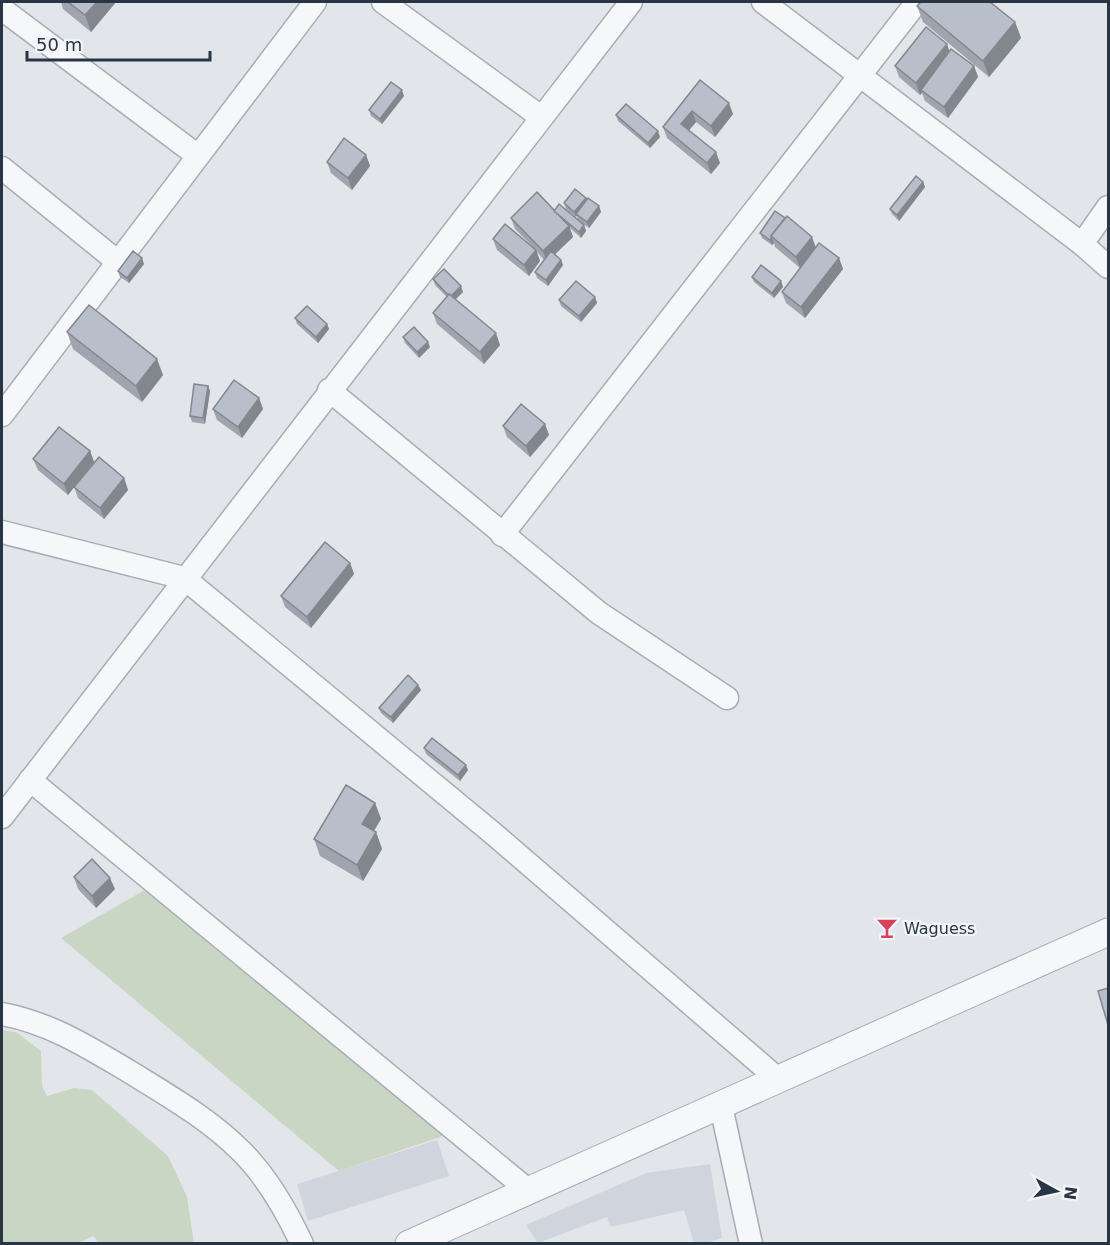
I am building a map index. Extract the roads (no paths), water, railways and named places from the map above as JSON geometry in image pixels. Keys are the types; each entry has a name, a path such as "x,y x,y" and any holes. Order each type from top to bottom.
{"street":[{"path":"2,415 315,2"},
{"path":"383,2 541,117"},
{"path":"2,817 329,390 631,2"},
{"path":"763,2 1082,244 1108,267"},
{"path":"502,535 917,2"},
{"path":"2,9 198,156"},
{"path":"2,168 118,262"},
{"path":"1082,244 1108,207"},
{"path":"329,390 599,613 727,698"},
{"path":"2,532 184,578 495,835 779,1080"},
{"path":"30,780 529,1191"},
{"path":"409,1244 1108,932"},
{"path":"2,1014 30,1019 68,1035 186,1106 243,1152 280,1202 302,1244"},
{"path":"721,1106 751,1244"}],"place":[{"name":"Waguess","path":"887,928"}]}
